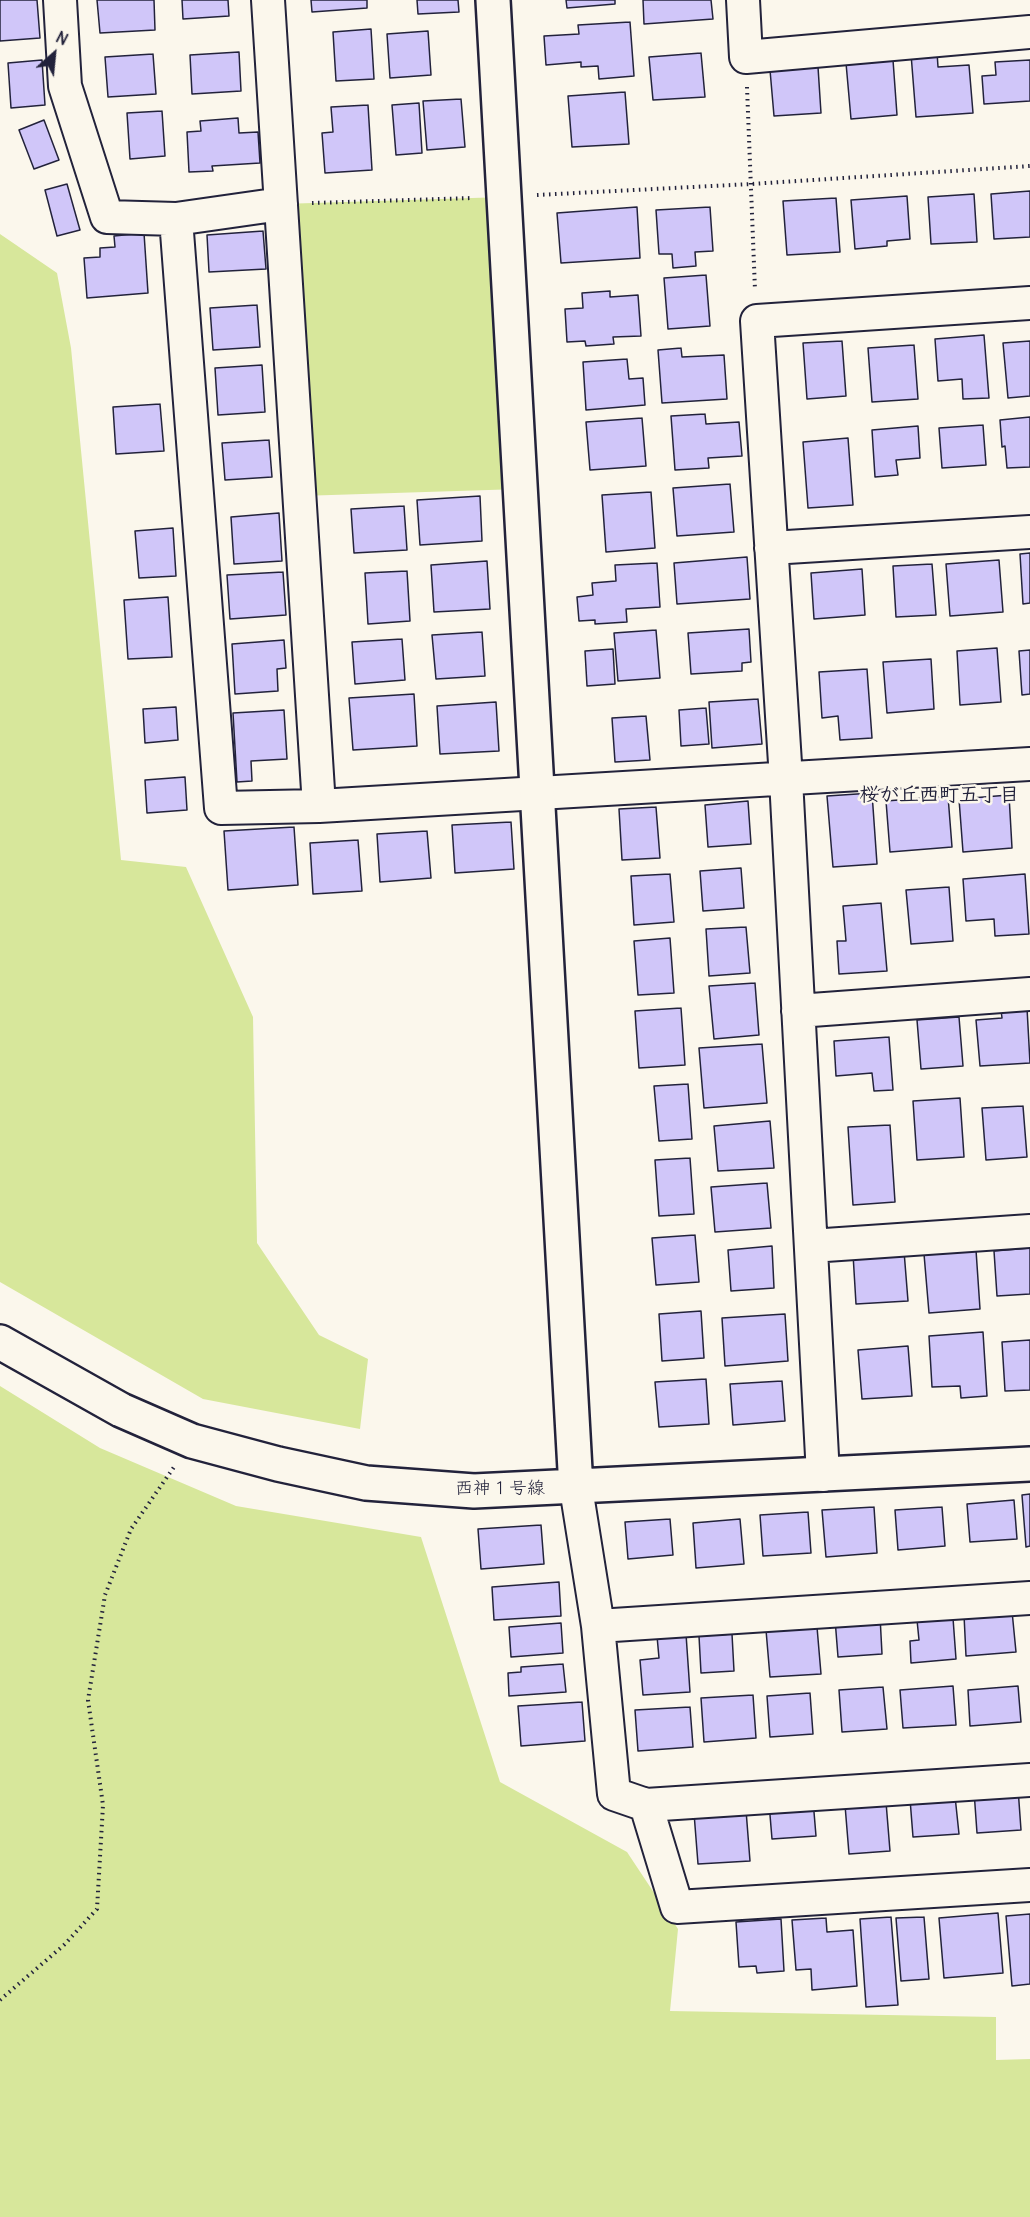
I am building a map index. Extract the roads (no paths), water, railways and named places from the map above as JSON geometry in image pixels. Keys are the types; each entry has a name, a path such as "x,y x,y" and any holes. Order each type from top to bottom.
{"street":[{"path":"60,0 65,86 107,217 176,219 281,204"},
{"path":"268,0 320,806"},
{"path":"494,0 576,1488 598,1626 614,1794 646,1805 1030,1780"},
{"path":"743,0 746,57 1030,32"},
{"path":"176,219 221,808 320,806 1030,764"},
{"path":"823,1475 786,779 757,321 1030,303"},
{"path":"771,548 1030,532"},
{"path":"798,1011 1030,994"},
{"path":"811,1246 1030,1231"},
{"name":"西神１号線","path":"0,1342 121,1410 192,1441 278,1464 366,1483 474,1491 576,1488 1030,1464"},
{"path":"598,1626 1030,1598"},
{"path":"646,1805 677,1906 1030,1885"}],"district":[{"name":"桜が丘西町五丁目","path":"939,795"}]}
